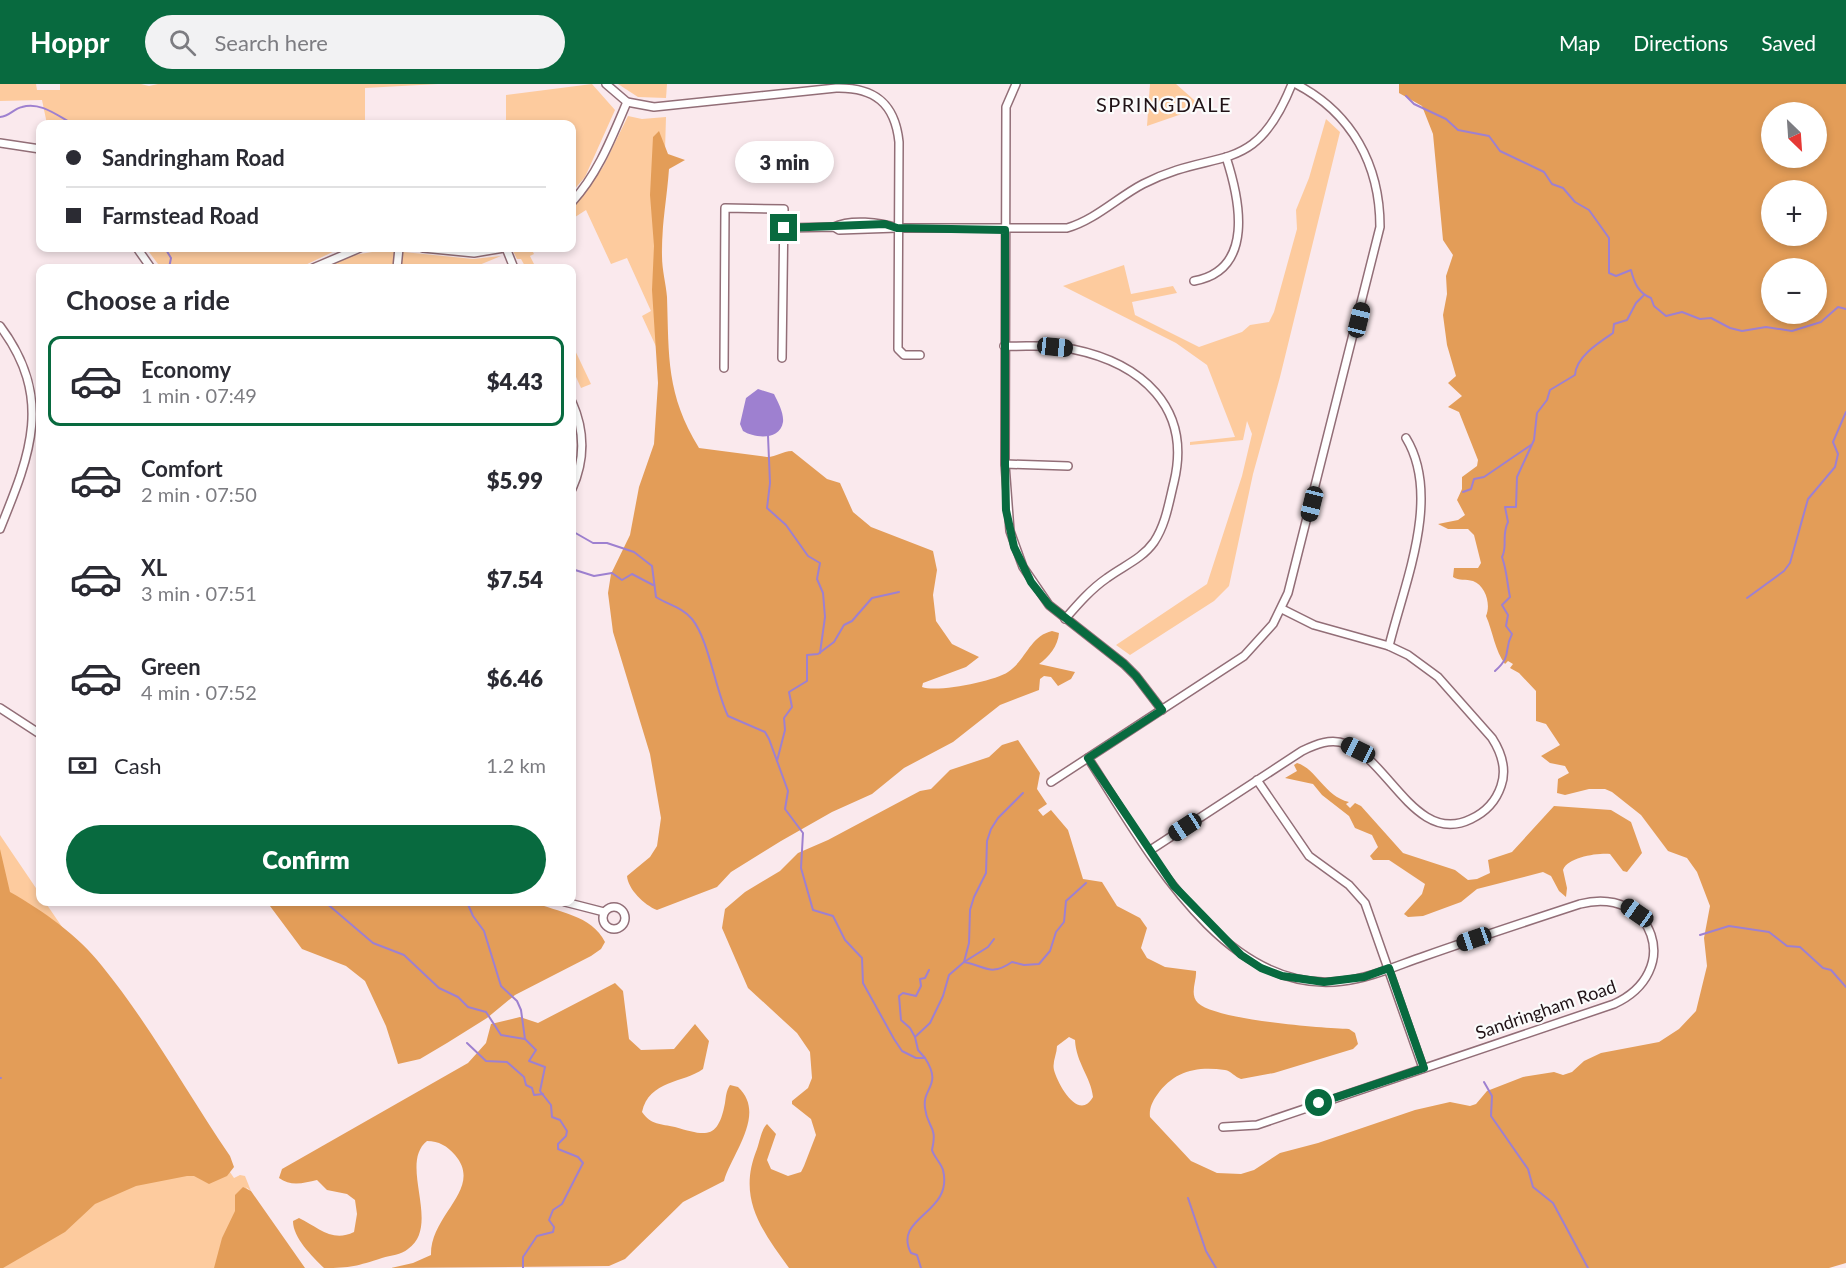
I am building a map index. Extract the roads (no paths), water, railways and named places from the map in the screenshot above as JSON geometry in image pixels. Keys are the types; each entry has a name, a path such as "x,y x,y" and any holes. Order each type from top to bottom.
{"street":[{"path":"606,84 627,102 654,107 836,88 851,88 875,95 889,111 897,130 898,349 904,355 920,355"},
{"path":"1016,84 1006,107 1004,346 1006,510 1014,547 1031,582 1049,605 1136,676 1162,710"},
{"path":"784,228 1005,230 1057,229 1076,225 1146,182 1226,157 1252,146 1262,137 1282,110 1294,84 1330,106 1357,137 1377,188 1380,227 1298,561 1282,609 1261,640 1244,656 1051,782"},
{"path":"576,196 592,176 604,154 627,102"},
{"path":"0,143 36,148"},
{"path":"1194,281 1215,276 1232,254 1239,207 1226,157"},
{"path":"724,368 726,208 784,209 782,357"},
{"path":"322,264 351,252"},
{"path":"464,252 480,252"},
{"path":"0,326 20,358 26,373 33,426 25,465 0,529"},
{"path":"1004,346 1071,348 1125,369 1149,385 1158,395 1174,422 1179,437 1175,479 1164,521 1152,544 1136,560 1100,583 1065,619"},
{"path":"576,414 581,428 582,445 580,468 576,478"},
{"path":"1389,645 1421,512 1418,468 1406,438"},
{"path":"1005,464 1068,466"},
{"path":"1149,851 1313,746 1335,741 1358,750 1370,759 1413,808 1433,821 1456,823 1469,820 1490,806 1497,796 1503,773 1499,748 1438,677 1415,659 1389,645 1314,625 1282,609"},
{"path":"0,708 36,731"},
{"name":"Sandringham Road","path":"1088,758 1174,886 1224,940 1261,968 1282,976 1324,982 1364,977 1580,904 1605,899 1616,901 1637,913 1651,938 1654,949 1651,972 1638,990 1626,999 1257,1125 1222,1127"},
{"path":"1257,780 1309,856 1349,885 1365,903 1424,1068"},
{"path":"576,905 604,912"}],"waterway":[{"path":"1406,96 1414,104 1446,119 1458,130 1489,136 1500,151 1544,172 1552,184 1563,188 1575,202 1589,210 1609,238 1609,273 1616,276 1631,270 1640,290 1651,298 1654,306 1666,316 1682,312 1700,319 1711,318 1730,328 1742,331 1766,327 1792,331 1821,322 1838,307 1846,309"},
{"path":"0,117 19,108 35,106 49,110 66,120"},
{"path":"167,252 171,258 170,264"},
{"path":"1495,671 1506,657 1512,634 1506,626 1508,615 1502,605 1510,597 1502,557 1508,522 1505,507 1516,507 1517,477 1534,440 1537,413 1547,400 1550,390 1575,375 1576,368 1584,356 1613,333 1614,324 1627,320 1636,303 1644,295"},
{"path":"1747,598 1784,571 1790,563 1808,499 1835,467 1838,454 1833,442 1846,412"},
{"path":"768,436 770,483 767,508 786,525 808,556 820,563 817,579 823,593 825,617 820,653"},
{"path":"1463,492 1471,489 1474,479 1484,477 1531,445"},
{"path":"576,533 593,543 607,543 634,552 652,566 656,597 688,615 698,628 728,716 765,732 769,739 788,791 785,809 803,833 801,868 813,910 833,916 845,940 862,958 863,983 902,1051 916,1058 925,1058 930,1067 932,1081 926,1095 925,1108 934,1136 932,1150 943,1170 944,1185 933,1206 910,1231 907,1241 911,1253 917,1255 921,1268"},
{"path":"576,570 594,576 612,573 622,580 632,574 653,585"},
{"path":"777,761 785,730 784,718 792,707 789,692 807,681 807,655 818,654 834,642 844,625 852,621 872,598 899,592"},
{"path":"925,1058 918,1050 915,1037 930,1023 943,996 949,975 964,962 969,943 970,910 986,873 987,841 991,829 998,818 1023,793"},
{"path":"964,962 993,970 1012,962 1024,965 1039,964 1050,951 1056,932 1064,922 1066,901 1086,883"},
{"path":"330,906 373,943 404,955 439,988 458,997 468,1007 486,1012 501,1035 525,1039"},
{"path":"469,906 484,931 501,986 517,1001 521,1010 525,1039 536,1050 529,1061 545,1067 540,1091 551,1105 552,1117 560,1120 567,1131 566,1136 558,1144 558,1149 578,1157 583,1163 562,1204 553,1210 549,1220 554,1227 553,1232 537,1236 523,1257 523,1268"},
{"path":"1700,935 1729,926 1769,932 1787,946 1800,947 1823,968 1831,970 1846,987"},
{"path":"964,962 988,947 994,939"},
{"path":"915,1037 910,1028 901,1020 899,996 903,993 916,996 921,986 920,979 925,978 929,970"},
{"path":"467,1043 486,1061 507,1062 524,1077 526,1085 532,1088 534,1095 543,1094"},
{"path":"1484,1082 1492,1096 1491,1116 1528,1169 1533,1187 1553,1203 1588,1268"},
{"path":"1188,1198 1206,1251 1216,1268"}],"district":[{"name":"SPRINGDALE","path":"1164,105"}]}
